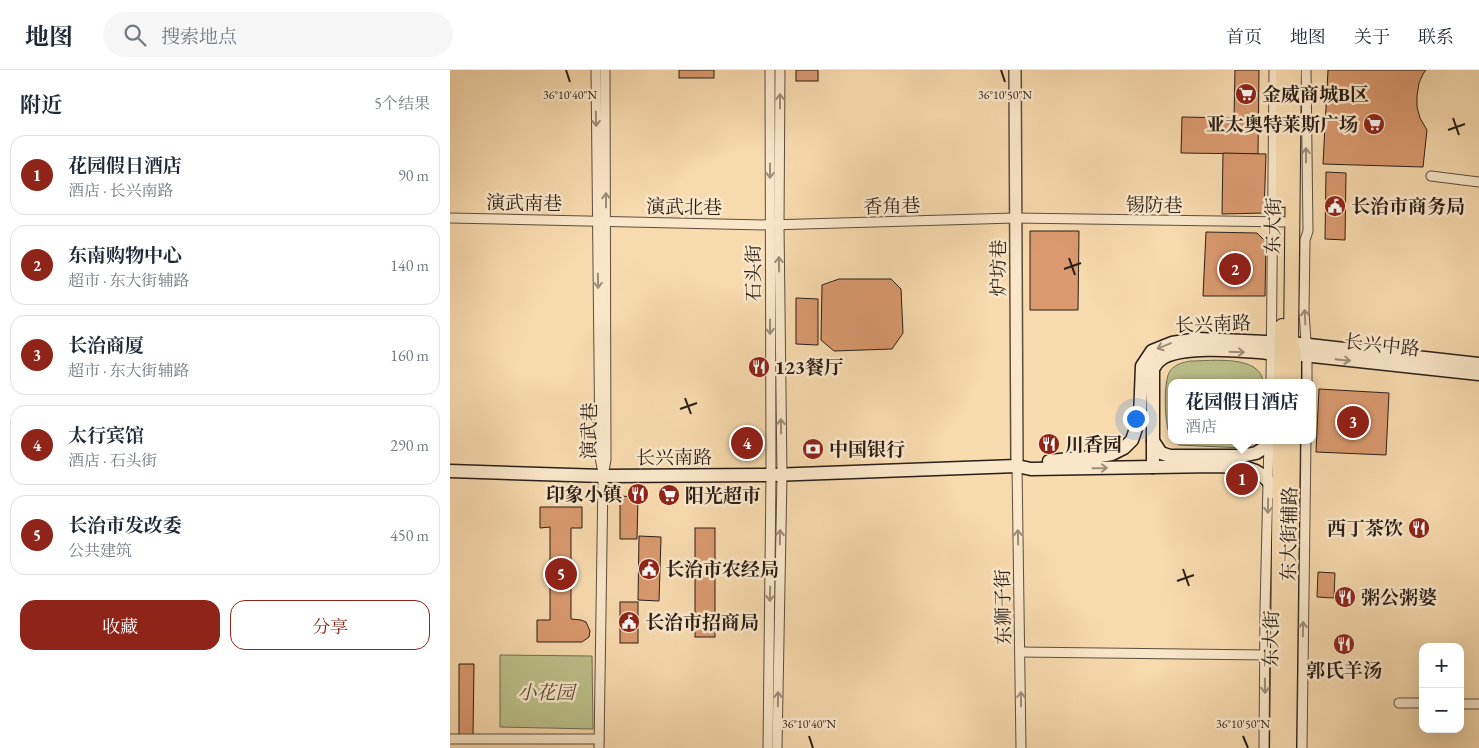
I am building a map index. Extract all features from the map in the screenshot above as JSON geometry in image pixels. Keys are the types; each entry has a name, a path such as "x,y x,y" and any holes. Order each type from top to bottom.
{"main road":[{"name":"东大街","path":"1283,70 1283,223 1288,349 1293,379"},
{"name":"东大街","path":"1283,223 1294,70"},
{"name":"长兴南路","path":"450,470 603,476 776,475 1017,466 1031,462 1094,457 1112,454 1124,448 1132,440 1140,417 1142,366 1152,351 1184,340 1198,339 1288,349"},
{"name":"东大街","path":"1282,379 1288,349"},
{"name":"长兴中路","path":"1288,349 1479,364"},
{"name":"长兴中路","path":"1288,349 1479,374"},
{"name":"长兴南路","path":"1153,467 1153,369 1160,360 1175,353 1198,350 1288,349"},
{"path":"1153,440 1161,453 1170,456 1242,456 1256,453 1271,444"},
{"name":"东大街","path":"1274,444 1279,497 1276,748"},
{"name":"东大街","path":"1289,748 1293,444"},
{"name":"长兴南路","path":"1017,466 1031,469 1240,467 1255,471 1268,480 1279,497"}],"street":[{"name":"演武巷","path":"596,70 602,221"},
{"name":"演武巷","path":"599,744 603,476 600,457 602,221 606,70"},
{"name":"石头街","path":"770,70 774,225 776,475"},
{"name":"石头街","path":"774,225 780,70"},
{"name":"炉坊巷","path":"1014,70 1017,466"},
{"path":"1274,70 1288,349 1305,379"},
{"path":"1273,379 1304,312 1305,240 1308,231 1306,70"},
{"path":"1431,176 1479,182"},
{"name":"演武南巷","path":"450,218 602,221"},
{"name":"香角巷","path":"774,225 1015,218"},
{"name":"锡防巷","path":"1015,218 1283,223"},
{"name":"演武北巷","path":"602,221 774,225"},
{"name":"东大街辅路","path":"1264,748 1268,480 1274,444"},
{"name":"东大街辅路","path":"1302,748 1306,444"},
{"name":"东狮子街","path":"1017,466 1021,748"},
{"path":"768,748 776,475"},
{"path":"776,475 777,748"},
{"path":"1020,652 1265,655"},
{"path":"1399,703 1419,703"},
{"path":"1464,704 1479,704"},
{"path":"450,738 599,744"}],"green space":[{"path":"1222,360 1245,363 1254,367 1262,379 1168,379 1168,430 1166,384 1170,371 1183,363"},
{"path":"1178,444 1252,444 1243,448"},
{"name":"小花园","path":"500,655 592,656 593,729 500,727"}],"building":[{"path":"679,70 714,70 714,78 679,78"},
{"path":"796,70 818,70 818,81 796,81"},
{"name":"金威商城B区","path":"1235,70 1259,70 1258,154 1181,153 1182,117 1234,118"},
{"name":"亚太奥特莱斯广场","path":"1328,70 1426,70 1419,83 1417,96 1420,118 1427,130 1423,167 1323,164"},
{"path":"1223,153 1266,154 1264,213 1222,214"},
{"name":"长治市商务局","path":"1326,172 1346,173 1345,240 1325,239"},
{"path":"1030,231 1079,231 1078,310 1030,310"},
{"path":"1206,232 1257,233 1266,242 1265,296 1203,296"},
{"path":"839,279 891,279 901,289 903,333 892,349 834,351 821,340 822,285"},
{"path":"796,298 818,299 818,345 796,344"},
{"path":"1319,389 1389,393 1386,455 1316,452"},
{"path":"620,496 638,497 637,539 620,539"},
{"path":"540,507 582,507 582,528 571,528 571,619 586,622 590,631 589,637 582,642 537,642 537,620 550,620 550,527 540,528"},
{"path":"695,528 715,528 715,637 695,637"},
{"name":"长治市农经局","path":"639,536 661,537 659,601 638,600"},
{"path":"1318,572 1335,573 1334,598 1317,597"},
{"name":"长治市招商局","path":"620,602 638,602 638,643 620,643"},
{"path":"459,664 474,664 473,735 459,735"}],"place":[{"name":"金威商城B区","path":"1246,94"},
{"name":"亚太奥特莱斯广场","path":"1374,124"},
{"name":"长治市商务局","path":"1335,206"},
{"name":"东南购物中心","path":"1235,269"},
{"name":"123餐厅","path":"759,367"},
{"name":"长治商厦","path":"1353,422"},
{"name":"太行宾馆","path":"747,443"},
{"name":"川香园","path":"1049,444"},
{"name":"中国银行","path":"813,449"},
{"name":"花园假日酒店","path":"1242,479"},
{"name":"印象小镇","path":"638,494"},
{"name":"阳光超市","path":"669,495"},
{"name":"西丁茶饮","path":"1419,528"},
{"name":"长治市农经局","path":"649,569"},
{"name":"长治市发改委","path":"561,574"},
{"name":"粥公粥婆","path":"1345,597"},
{"name":"长治市招商局","path":"629,622"},
{"name":"郭氏羊汤","path":"1344,644"}]}
